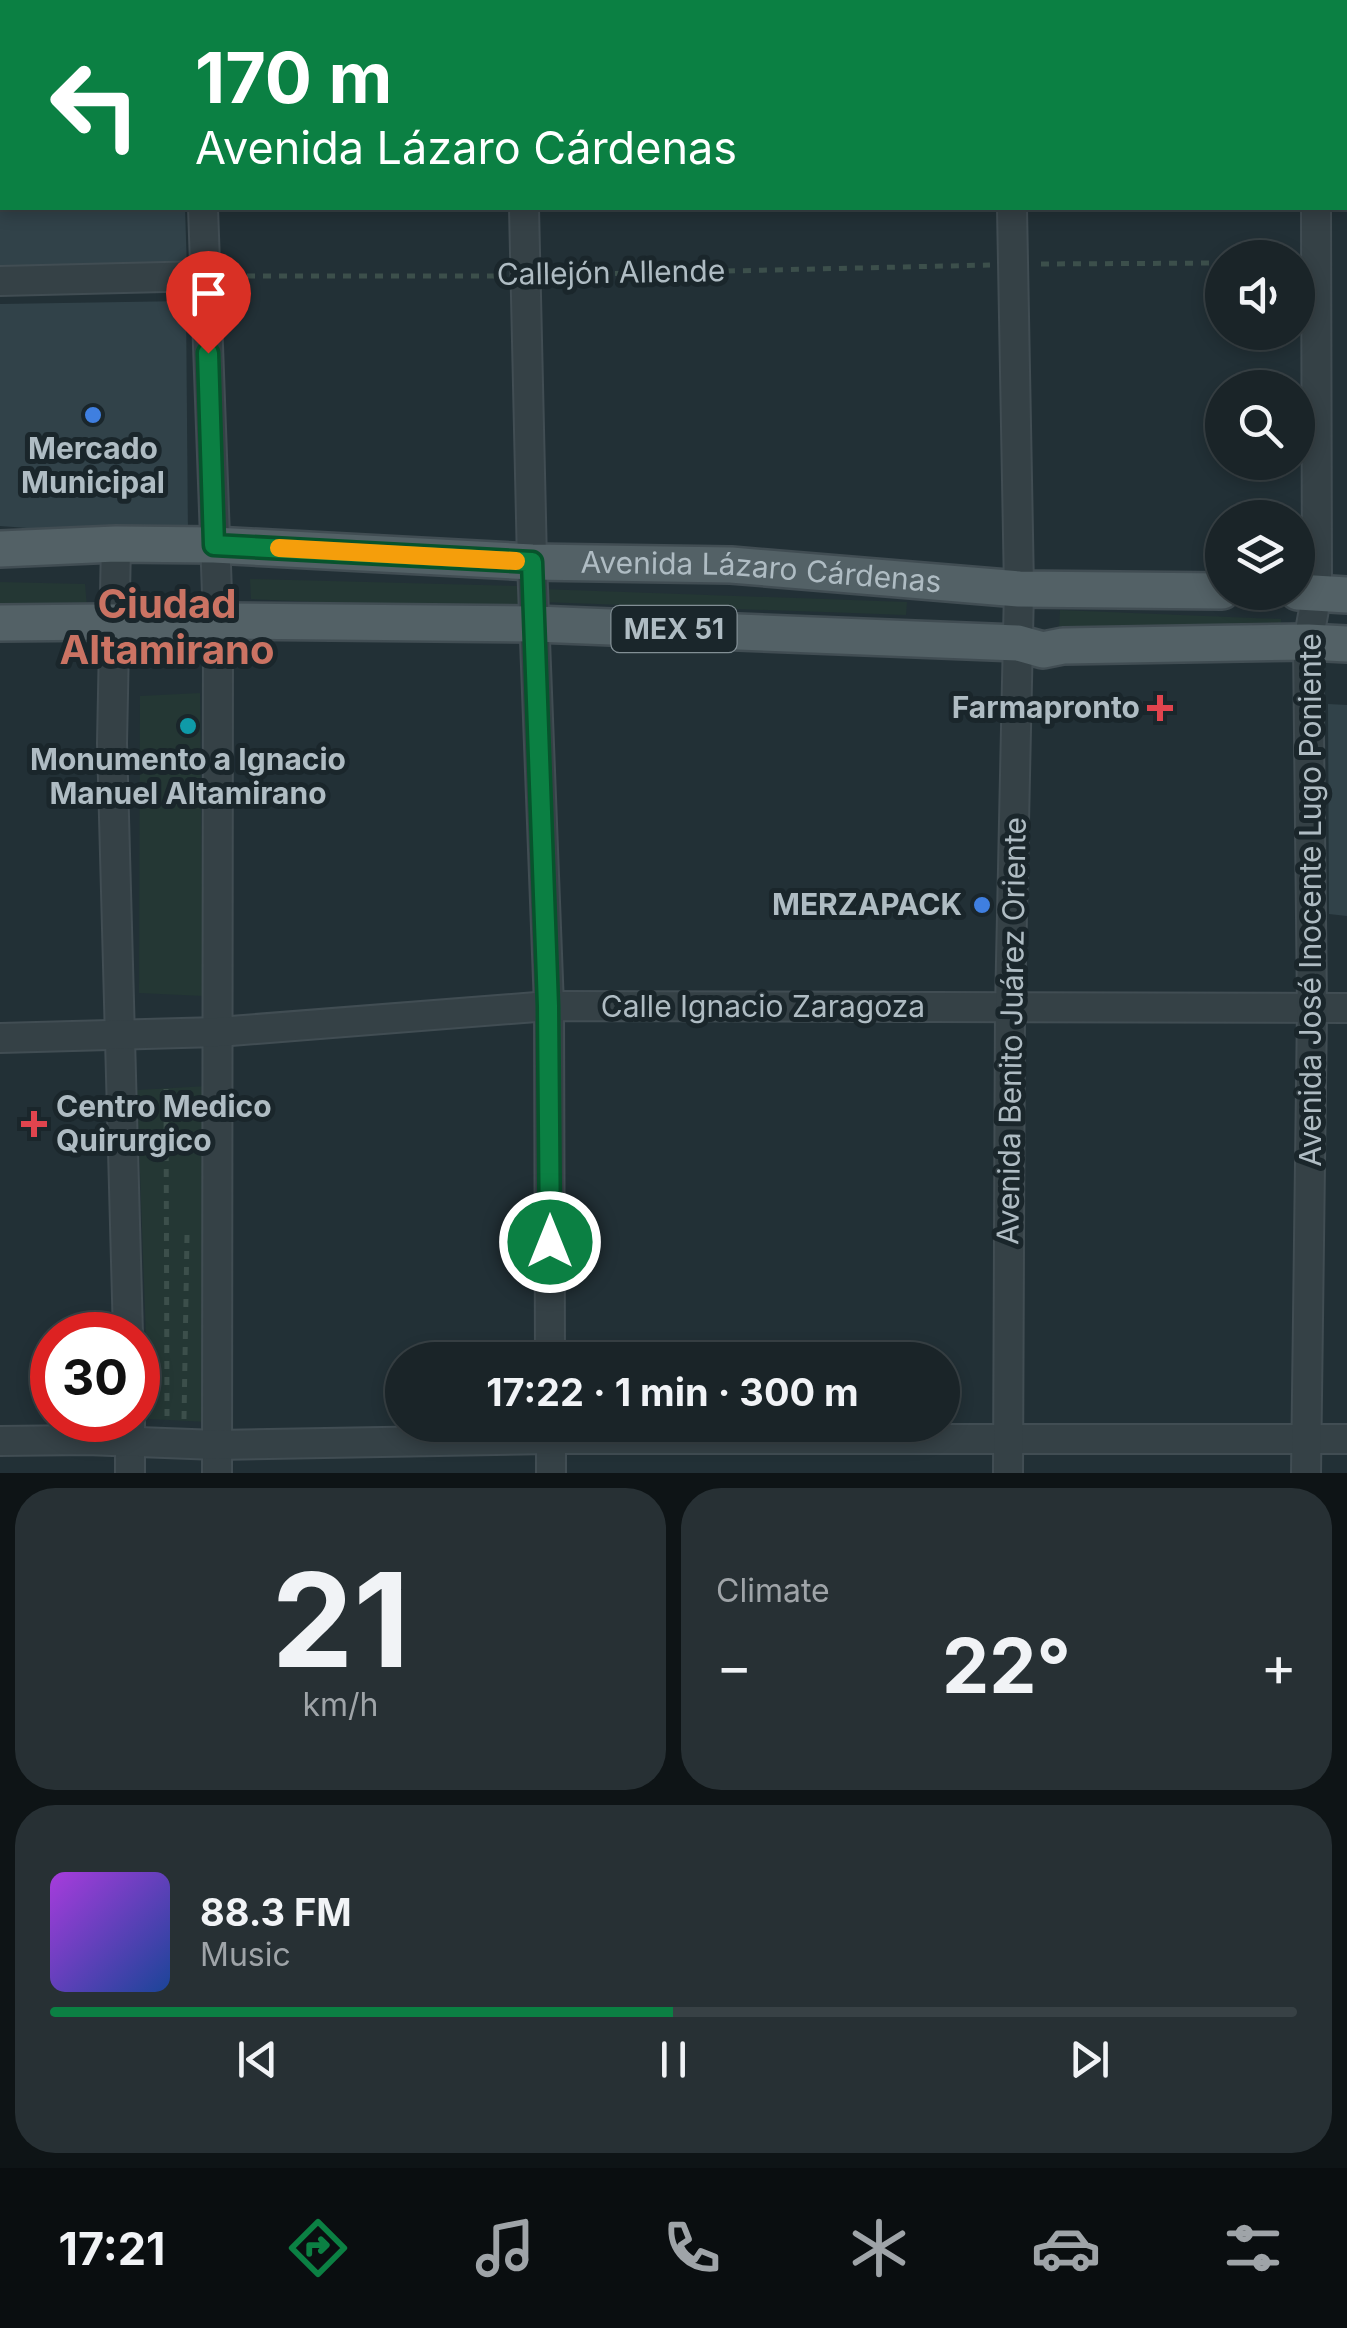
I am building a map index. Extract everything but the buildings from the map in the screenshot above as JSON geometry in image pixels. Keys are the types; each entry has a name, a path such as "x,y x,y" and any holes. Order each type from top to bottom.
{"main road":[{"name":"Avenida Lázaro Cárdenas","path":"0,549 214,545 532,562 731,565 1020,589 1205,592"},
{"name":"Avenida Lázaro Cárdenas","path":"0,623 535,624 1018,643 1043,650 1063,646 1347,644"}],"street":[{"path":"203,210 218,621 217,1459"},
{"path":"524,210 548,1006 550,1342"},
{"name":"Avenida Benito Juárez Oriente","path":"1008,1473 1010,1008 1020,589 1012,210"},
{"name":"Avenida José Inocente Lugo Poniente","path":"1306,1473 1312,1009 1308,642 1320,593 1316,210"},
{"path":"0,281 206,276"},
{"path":"116,544 112,743 127,1312"},
{"name":"Calle Ignacio Zaragoza","path":"0,1038 218,1032 548,1006 1347,1008"},
{"path":"0,1440 30,1438"},
{"path":"960,1440 1347,1439"},
{"path":"160,1441 217,1459 427,1442"},
{"path":"109,1473 130,1473 130,1442"},
{"path":"551,1442 551,1473"}],"path":[{"name":"Callejón Allende","path":"206,276 526,276 1205,262"},
{"path":"166,1089 166,1420"},
{"path":"184,1420 188,1224"}],"green space":[{"path":"250,579 522,586 520,611 251,599"},
{"path":"0,582 85,584 87,607 0,605"},
{"path":"541,589 907,602 906,615 541,602"},
{"path":"1060,610 1281,619 1282,640 1059,630"},
{"path":"200,693 203,996 139,993 140,696"},
{"path":"208,1086 208,1422 160,1420 160,1312 145,1312 137,1090"}],"slow traffic":[{"path":"279,548 516,561"}],"place":[{"name":"Mercado Municipal","path":"93,415"},
{"name":"Farmapronto","path":"1160,708"},
{"name":"Monumento a Ignacio Manuel Altamirano","path":"188,726"},
{"name":"MERZAPACK","path":"982,905"},
{"name":"Centro Medico Quirurgico","path":"34,1124"}],"district":[{"name":"Ciudad Altamirano","path":"167,627"}],"route":[{"path":"208,353 214,545 532,562 548,1006 550,1242"}]}
